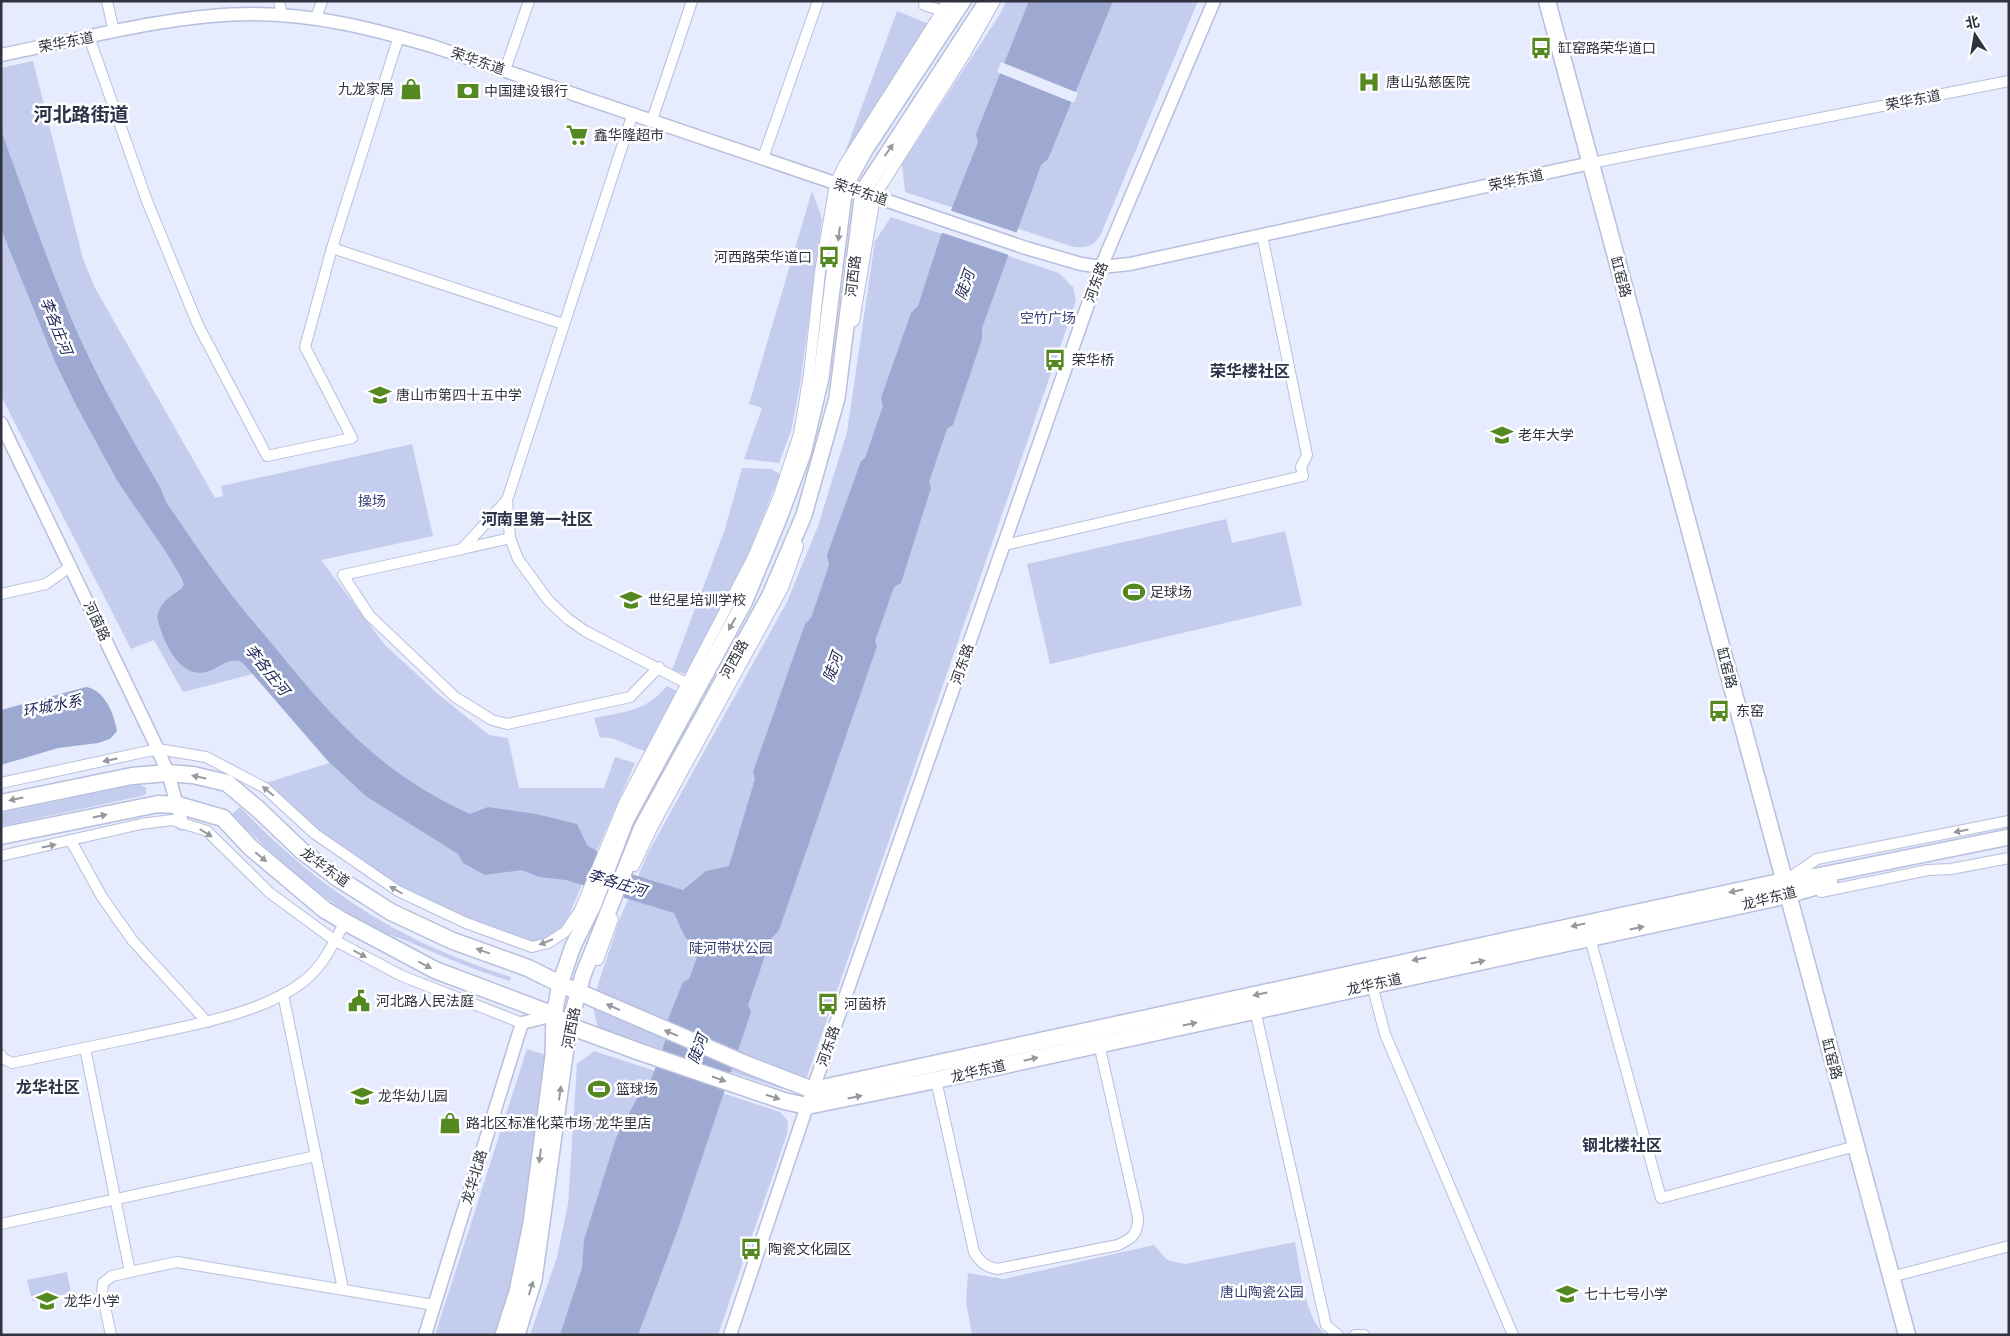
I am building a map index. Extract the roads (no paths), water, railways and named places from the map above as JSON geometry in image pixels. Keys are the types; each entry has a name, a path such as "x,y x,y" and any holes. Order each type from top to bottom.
{"main road":[{"name":"河西路","path":"503,1335 517,1292 531,1223 552,1056 554,1016 560,984 586,908 611,845 744,603 803,454 821,378 840,185 963,1"},
{"name":"河西路","path":"517,1335 534,1280 570,1026 582,975 612,911 635,854 642,827 770,595 804,515 837,398 869,194 987,1"},
{"name":"缸窑路","path":"1547,1 1907,1335"},
{"name":"龙华东道","path":"1,803 132,776 168,773 193,775 227,783 258,809 302,851 336,877 391,912 453,940 528,968 578,992 748,1065 813,1090 1786,888 1819,885 2009,847"},
{"path":"1,836 158,804 178,805 223,818 250,847 294,885 325,910 345,922 435,970 554,1016 570,1026"},
{"name":"龙华东道","path":"570,1026 740,1086 807,1106 936,1080 1590,938 1786,888 1817,876 2009,837"}],"street":[{"path":"108,1 114,32"},
{"path":"279,1 282,15"},
{"path":"316,18 322,1"},
{"path":"505,70 529,1"},
{"path":"652,120 692,1"},
{"path":"763,158 818,1"},
{"path":"869,194 965,54 995,1"},
{"name":"河东路","path":"730,1335 807,1106 1101,267 1214,1"},
{"path":"924,5 946,6"},
{"path":"611,845 624,802 688,684 752,557 779,495 799,434 809,374 820,272 844,164 946,6"},
{"name":"荣华东道","path":"1,55 114,32 197,19 251,14 316,18 399,36 633,113 1026,248 1080,264 1101,267 1130,264 1591,164 2009,81"},
{"path":"89,37 147,201 198,325 267,456 352,438 305,347 332,248 399,36"},
{"path":"633,113 507,500 510,538 518,559 548,600 568,619 585,631 659,667 688,684"},
{"path":"1005,545 1303,476 1301,467 1307,456 1262,236"},
{"path":"332,248 563,324"},
{"name":"河茵路","path":"1,423 158,749 168,773 182,823"},
{"path":"462,549 507,500"},
{"path":"510,538 343,575 369,615 408,654 455,697 492,720 507,724 630,697 659,667"},
{"path":"1,594 46,584 71,566"},
{"path":"1,783 158,749 206,756 265,788 315,834 398,892 466,923 532,947 548,943 565,932 586,908"},
{"path":"1,856 71,842 141,824 172,820 207,832 263,886 334,940 402,976 522,1022 554,1016"},
{"path":"1786,888 1817,859 2009,822"},
{"path":"71,842 102,897 133,940 207,1022"},
{"path":"1786,888 1822,892 1928,870 1951,869 2009,858"},
{"path":"598,960 612,911"},
{"path":"1,1055 2,1058 12,1064 207,1022 283,994 304,981 327,958 334,940 345,922"},
{"path":"1590,938 1662,1198 1856,1146"},
{"path":"1372,985 1385,1034 1513,1335"},
{"path":"283,994 343,1289"},
{"path":"1255,1010 1326,1325 1338,1335"},
{"name":"龙华北路","path":"425,1335 522,1022"},
{"path":"936,1080 974,1252 979,1260 988,1267 997,1269 1118,1245 1133,1238 1138,1230 1138,1217 1099,1044"},
{"path":"85,1048 130,1272"},
{"path":"1,1224 316,1156"},
{"path":"1892,1278 2009,1246"},
{"path":"111,1335 102,1293 103,1283 112,1276 177,1262 434,1305"},
{"path":"1354,1335 1364,1335"}],"water":[{"path":"1029,1 1113,1 1048,159 1041,165 982,328 982,339 953,425 947,429 929,482 931,488 901,583 894,587 875,641 877,646 779,930 771,939 748,1005 751,1012 677,1232 638,1335 560,1335 582,1268 584,1240 616,1138 641,1091 648,1088 667,1036 665,1027 683,982 689,979 699,952 685,937 674,913 566,880 539,877 522,870 485,875 463,863 458,854 367,797 330,763 242,662 232,661 206,672 196,673 187,669 173,655 167,645 157,617 164,603 182,588 184,584 166,552 118,482 76,405 56,364 1,229 1,130 77,332 106,391 160,487 166,502 239,604 316,697 360,742 384,762 438,798 470,814 488,807 536,814 577,824 587,845 634,875 683,890 706,871 729,866 755,779 753,772 805,624 811,618 829,565 827,555 883,406 881,398 911,313 918,306 940,238 978,142 976,134"},
{"name":"环城水系","path":"86,687 98,693 111,710 117,731 110,739 98,743 58,748 1,765 1,710"}],"place":[{"name":"缸窑路荣华道口","path":"1541,48"},
{"name":"唐山弘慈医院","path":"1369,82"},
{"name":"九龙家居","path":"411,89"},
{"name":"中国建设银行","path":"468,91"},
{"name":"鑫华隆超市","path":"577,135"},
{"name":"河西路荣华道口","path":"829,257"},
{"name":"荣华桥","path":"1055,360"},
{"name":"唐山市第四十五中学","path":"380,395"},
{"name":"老年大学","path":"1502,435"},
{"name":"足球场","path":"1134,592"},
{"name":"世纪星培训学校","path":"631,600"},
{"name":"东窑","path":"1719,711"},
{"name":"河北路人民法庭","path":"359,1001"},
{"name":"河茵桥","path":"828,1004"},
{"name":"篮球场","path":"599,1089"},
{"name":"龙华幼儿园","path":"362,1096"},
{"name":"路北区标准化菜市场 龙华里店","path":"450,1123"},
{"name":"陶瓷文化园区","path":"751,1249"},
{"name":"七十七号小学","path":"1567,1294"},
{"name":"龙华小学","path":"47,1301"}],"district":[{"name":"河北路街道","path":"81,114"},
{"name":"荣华楼社区","path":"1250,371"},
{"name":"河南里第一社区","path":"537,519"},
{"name":"龙华社区","path":"48,1087"},
{"name":"钢北楼社区","path":"1622,1145"}],"water label":[{"name":"陡河","path":"965,285"},
{"name":"李各庄河","path":"56,326"},
{"name":"陡河","path":"833,667"},
{"name":"李各庄河","path":"267,670"},
{"name":"李各庄河","path":"617,883"},
{"name":"陡河","path":"698,1049"}],"park label":[{"name":"空竹广场","path":"1048,318"},
{"name":"操场","path":"372,501"},
{"name":"陡河带状公园","path":"731,948"},
{"name":"唐山陶瓷公园","path":"1262,1292"}]}
